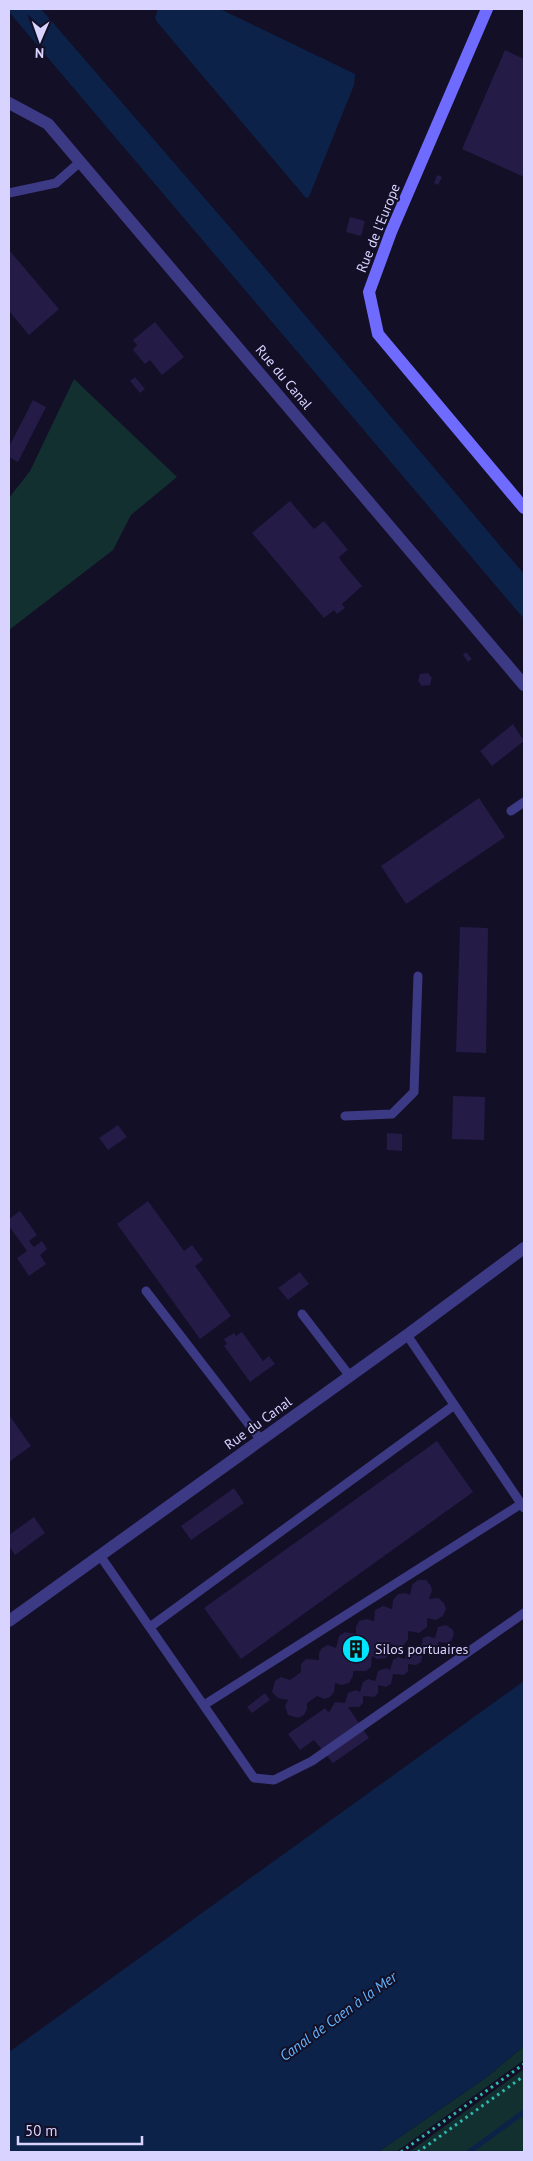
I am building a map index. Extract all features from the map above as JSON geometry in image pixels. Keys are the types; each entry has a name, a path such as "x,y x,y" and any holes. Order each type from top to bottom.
{"street":[{"name":"Rue de l'Europe","path":"487,9 391,232 369,292 378,334 524,508"},
{"name":"Rue du Canal","path":"9,103 48,124 524,685"},
{"name":"Rue du Canal","path":"9,1621 101,1557 524,1248"}],"lane":[{"path":"9,193 56,183 80,162"},
{"path":"511,811 524,802"},
{"path":"345,1116 392,1114 414,1092 418,976"},
{"path":"146,1291 261,1440"},
{"path":"302,1314 349,1375"},
{"path":"204,1705 523,1506 453,1406 407,1335"},
{"path":"150,1627 453,1406"},
{"path":"101,1557 254,1778 274,1780 312,1761 524,1613"}],"path":[{"path":"401,2152 524,2064"},
{"path":"418,2152 524,2076"}],"green space":[{"path":"74,379 177,477 131,515 113,550 9,630 9,498 30,471"},
{"path":"524,2046 524,2060 396,2152 378,2152 487,2077"},
{"path":"524,2069 524,2152 409,2152"}],"water":[{"path":"9,9 41,9 259,261 524,574 524,619 9,12"},
{"path":"158,9 220,9 355,74 354,85 309,197 306,198 157,22 155,18"},
{"name":"Canal de Caen à la Mer","path":"524,1681 524,2046 487,2077 378,2152 9,2152 9,2052"}],"building":[{"path":"505,50 524,59 524,177 462,149"},
{"path":"437,175 442,177 438,185 434,183"},
{"path":"350,217 365,221 361,236 346,232"},
{"path":"9,250 59,309 29,335 9,311"},
{"path":"155,322 184,357 162,375 150,360 145,364 133,350 137,345 133,340"},
{"path":"135,377 145,389 140,393 130,381"},
{"path":"33,400 46,407 18,462 9,457 9,447"},
{"path":"290,501 314,529 324,521 348,550 339,557 362,586 342,604 345,608 337,614 334,610 324,618 252,533"},
{"path":"466,652 472,659 468,662 463,655"},
{"path":"428,673 432,678 430,685 422,686 418,681 420,674"},
{"path":"513,724 524,741 492,766 480,751"},
{"path":"479,798 505,837 406,904 381,866"},
{"path":"460,927 488,928 486,1053 456,1052"},
{"path":"453,1096 485,1097 484,1140 452,1139"},
{"path":"118,1125 127,1137 108,1150 99,1138"},
{"path":"387,1133 402,1134 402,1151 387,1150"},
{"path":"148,1201 184,1251 192,1245 203,1260 195,1266 231,1316 200,1339 117,1224"},
{"path":"20,1211 37,1235 29,1241 34,1247 42,1241 47,1249 40,1255 46,1264 29,1276 17,1258 27,1251 9,1226 9,1219"},
{"path":"300,1272 309,1284 288,1300 278,1288"},
{"path":"242,1332 263,1361 269,1356 275,1364 250,1382 224,1346 227,1344 224,1339 234,1333 236,1336"},
{"path":"9,1415 31,1446 9,1462"},
{"path":"437,1441 473,1492 241,1659 204,1608"},
{"path":"234,1488 244,1503 191,1540 181,1526"},
{"path":"34,1517 45,1533 15,1555 9,1546 9,1535"},
{"name":"Silos portuaires","path":"418,1580 426,1580 431,1586 432,1591 429,1599 438,1598 444,1603 446,1609 443,1616 436,1620 427,1618 427,1627 419,1633 408,1631 408,1639 404,1645 397,1646 391,1644 386,1658 377,1659 372,1656 371,1667 366,1671 353,1671 353,1676 349,1683 342,1685 335,1683 334,1692 330,1697 324,1699 317,1696 307,1703 304,1715 298,1718 288,1715 285,1706 288,1700 278,1698 272,1692 275,1681 281,1677 290,1680 301,1672 301,1664 306,1659 319,1660 319,1653 322,1648 328,1645 336,1648 339,1636 345,1632 356,1634 356,1627 359,1621 367,1619 374,1621 375,1610 383,1606 392,1609 393,1600 398,1594 406,1593 410,1595 412,1585"},
{"name":"Silos portuaires","path":"446,1625 453,1630 454,1635 451,1641 446,1643 438,1642 438,1649 434,1653 423,1653 421,1662 416,1665 408,1664 408,1671 404,1675 393,1674 391,1684 386,1687 378,1685 378,1693 374,1697 363,1696 363,1703 359,1707 348,1707 369,1738 333,1763 314,1740 300,1750 288,1734 325,1708 328,1712 330,1711 335,1702 345,1703 348,1693 356,1690 360,1692 363,1682 368,1679 375,1681 378,1671 386,1668 390,1670 393,1660 398,1657 405,1659 408,1649 413,1647 421,1648 423,1638 428,1636 435,1638 438,1627"},
{"path":"265,1693 270,1700 252,1713 247,1707"}],"waterway":[{"path":"469,2152 524,2112"}],"place":[{"name":"Silos portuaires","path":"356,1649"}]}
